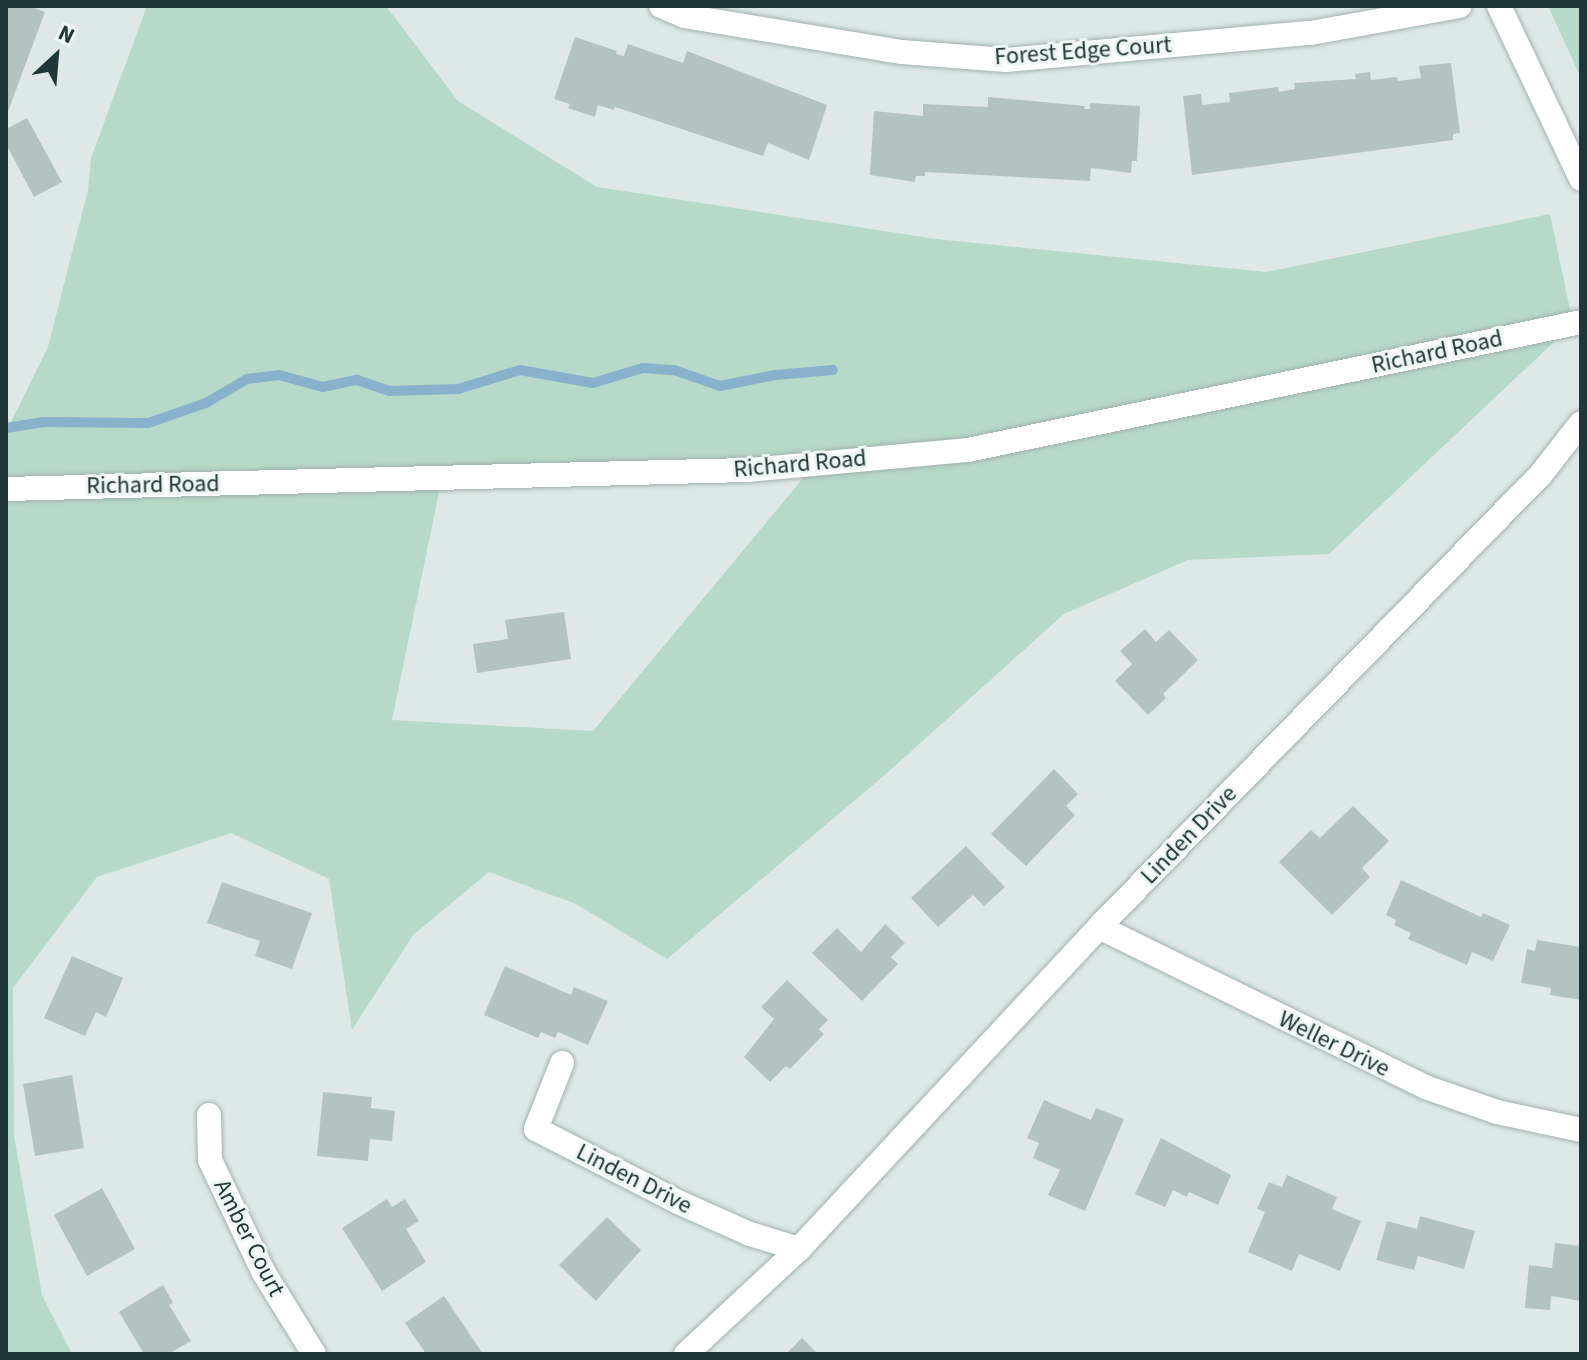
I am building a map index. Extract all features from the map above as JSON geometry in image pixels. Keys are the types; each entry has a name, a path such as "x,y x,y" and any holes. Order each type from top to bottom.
{"street":[{"name":"Forest Edge Court","path":"661,6 684,16 902,52 1006,60 1311,33 1460,6"},
{"path":"1499,6 1581,179"},
{"name":"Richard Road","path":"6,489 748,470 968,450 1581,322"},
{"name":"Linden Drive","path":"686,1354 799,1249 1099,927 1542,473 1581,423"},
{"name":"Weller Drive","path":"1099,927 1425,1087 1497,1112 1581,1130"},
{"name":"Linden Drive","path":"562,1063 536,1129 678,1202 750,1234 799,1249"},
{"name":"Amber Court","path":"209,1115 210,1160 264,1273 314,1354"}],"green space":[{"path":"147,6 386,6 458,101 597,187 936,239 1266,272 1550,214 1573,324 1329,554 1188,560 1064,614 887,773 667,959 576,904 489,872 413,935 352,1030 329,879 231,833 97,877 13,988 14,1136 42,1295 72,1354 6,1354 6,432 48,347 88,190 91,158","holes":["814,465 593,731 392,720 442,478"]},
{"path":"1548,6 1581,6 1581,78"}],"building":[{"path":"6,6 29,6 45,12 6,117"},
{"path":"575,37 624,56 628,44 683,63 687,51 827,105 809,160 768,143 763,156 615,107 614,110 598,105 595,117 568,108 570,104 554,99"},
{"path":"1451,63 1460,133 1453,134 1453,140 1192,175 1183,96 1201,94 1202,105 1230,102 1229,93 1278,87 1279,92 1295,89 1294,83 1356,79 1355,74 1370,72 1371,80 1421,78 1419,66"},
{"path":"988,97 1085,106 1084,109 1090,109 1090,103 1140,106 1137,161 1132,161 1131,173 1091,168 1090,181 925,172 925,176 916,176 915,182 870,175 874,111 923,116 923,104 988,107"},
{"path":"27,118 62,182 34,197 6,144 6,129"},
{"path":"564,612 571,659 477,673 473,644 508,639 505,620"},
{"path":"1145,629 1156,642 1169,630 1198,660 1163,694 1166,698 1148,715 1115,681 1132,664 1120,651"},
{"path":"1054,769 1078,794 1066,806 1075,815 1026,866 991,834"},
{"path":"1353,806 1389,841 1362,868 1370,877 1332,915 1279,862 1311,830 1320,838"},
{"path":"966,846 1005,887 984,906 973,895 938,927 911,898"},
{"path":"1401,880 1481,917 1483,913 1510,925 1493,961 1472,952 1467,965 1408,939 1411,933 1394,925 1396,920 1386,915"},
{"path":"222,882 312,913 292,969 255,956 260,941 207,923"},
{"path":"885,924 905,943 891,957 898,964 862,1001 812,953 837,928 861,952"},
{"path":"1537,940 1581,947 1581,1000 1550,995 1551,988 1521,983 1527,949 1535,951"},
{"path":"72,956 123,978 106,1017 96,1012 85,1036 44,1018"},
{"path":"505,966 571,995 574,987 608,1001 588,1045 558,1032 555,1038 541,1032 538,1038 484,1015"},
{"path":"787,980 828,1020 819,1029 824,1034 790,1069 786,1066 770,1082 744,1057 774,1019 761,1007"},
{"path":"72,1075 84,1148 35,1156 23,1084"},
{"path":"323,1092 372,1097 371,1108 395,1111 392,1141 370,1139 368,1161 317,1156"},
{"path":"1044,1100 1091,1120 1096,1108 1124,1119 1085,1211 1048,1195 1060,1170 1033,1158 1039,1143 1027,1138"},
{"path":"1161,1138 1231,1175 1218,1205 1189,1192 1187,1197 1173,1190 1165,1207 1135,1194"},
{"path":"1287,1175 1337,1197 1332,1209 1361,1221 1340,1271 1299,1254 1292,1271 1248,1252 1265,1212 1257,1209 1269,1182 1282,1187"},
{"path":"102,1188 135,1249 87,1276 54,1215"},
{"path":"387,1199 392,1207 405,1199 419,1221 406,1229 426,1262 382,1291 342,1228"},
{"path":"1420,1216 1475,1231 1464,1269 1418,1256 1414,1270 1376,1260 1387,1221 1417,1229"},
{"path":"607,1217 641,1250 596,1301 559,1265"},
{"path":"1555,1243 1581,1246 1581,1301 1551,1296 1550,1310 1525,1308 1529,1265 1552,1268"},
{"path":"163,1285 173,1303 169,1305 191,1341 168,1354 144,1354 119,1312"},
{"path":"444,1296 483,1354 426,1354 405,1323"},
{"path":"802,1338 818,1354 786,1354"}],"waterway":[{"path":"6,428 44,422 148,423 206,403 247,379 279,375 323,387 357,380 389,391 458,389 520,370 593,383 643,368 674,370 720,386 775,375 833,370"}]}
